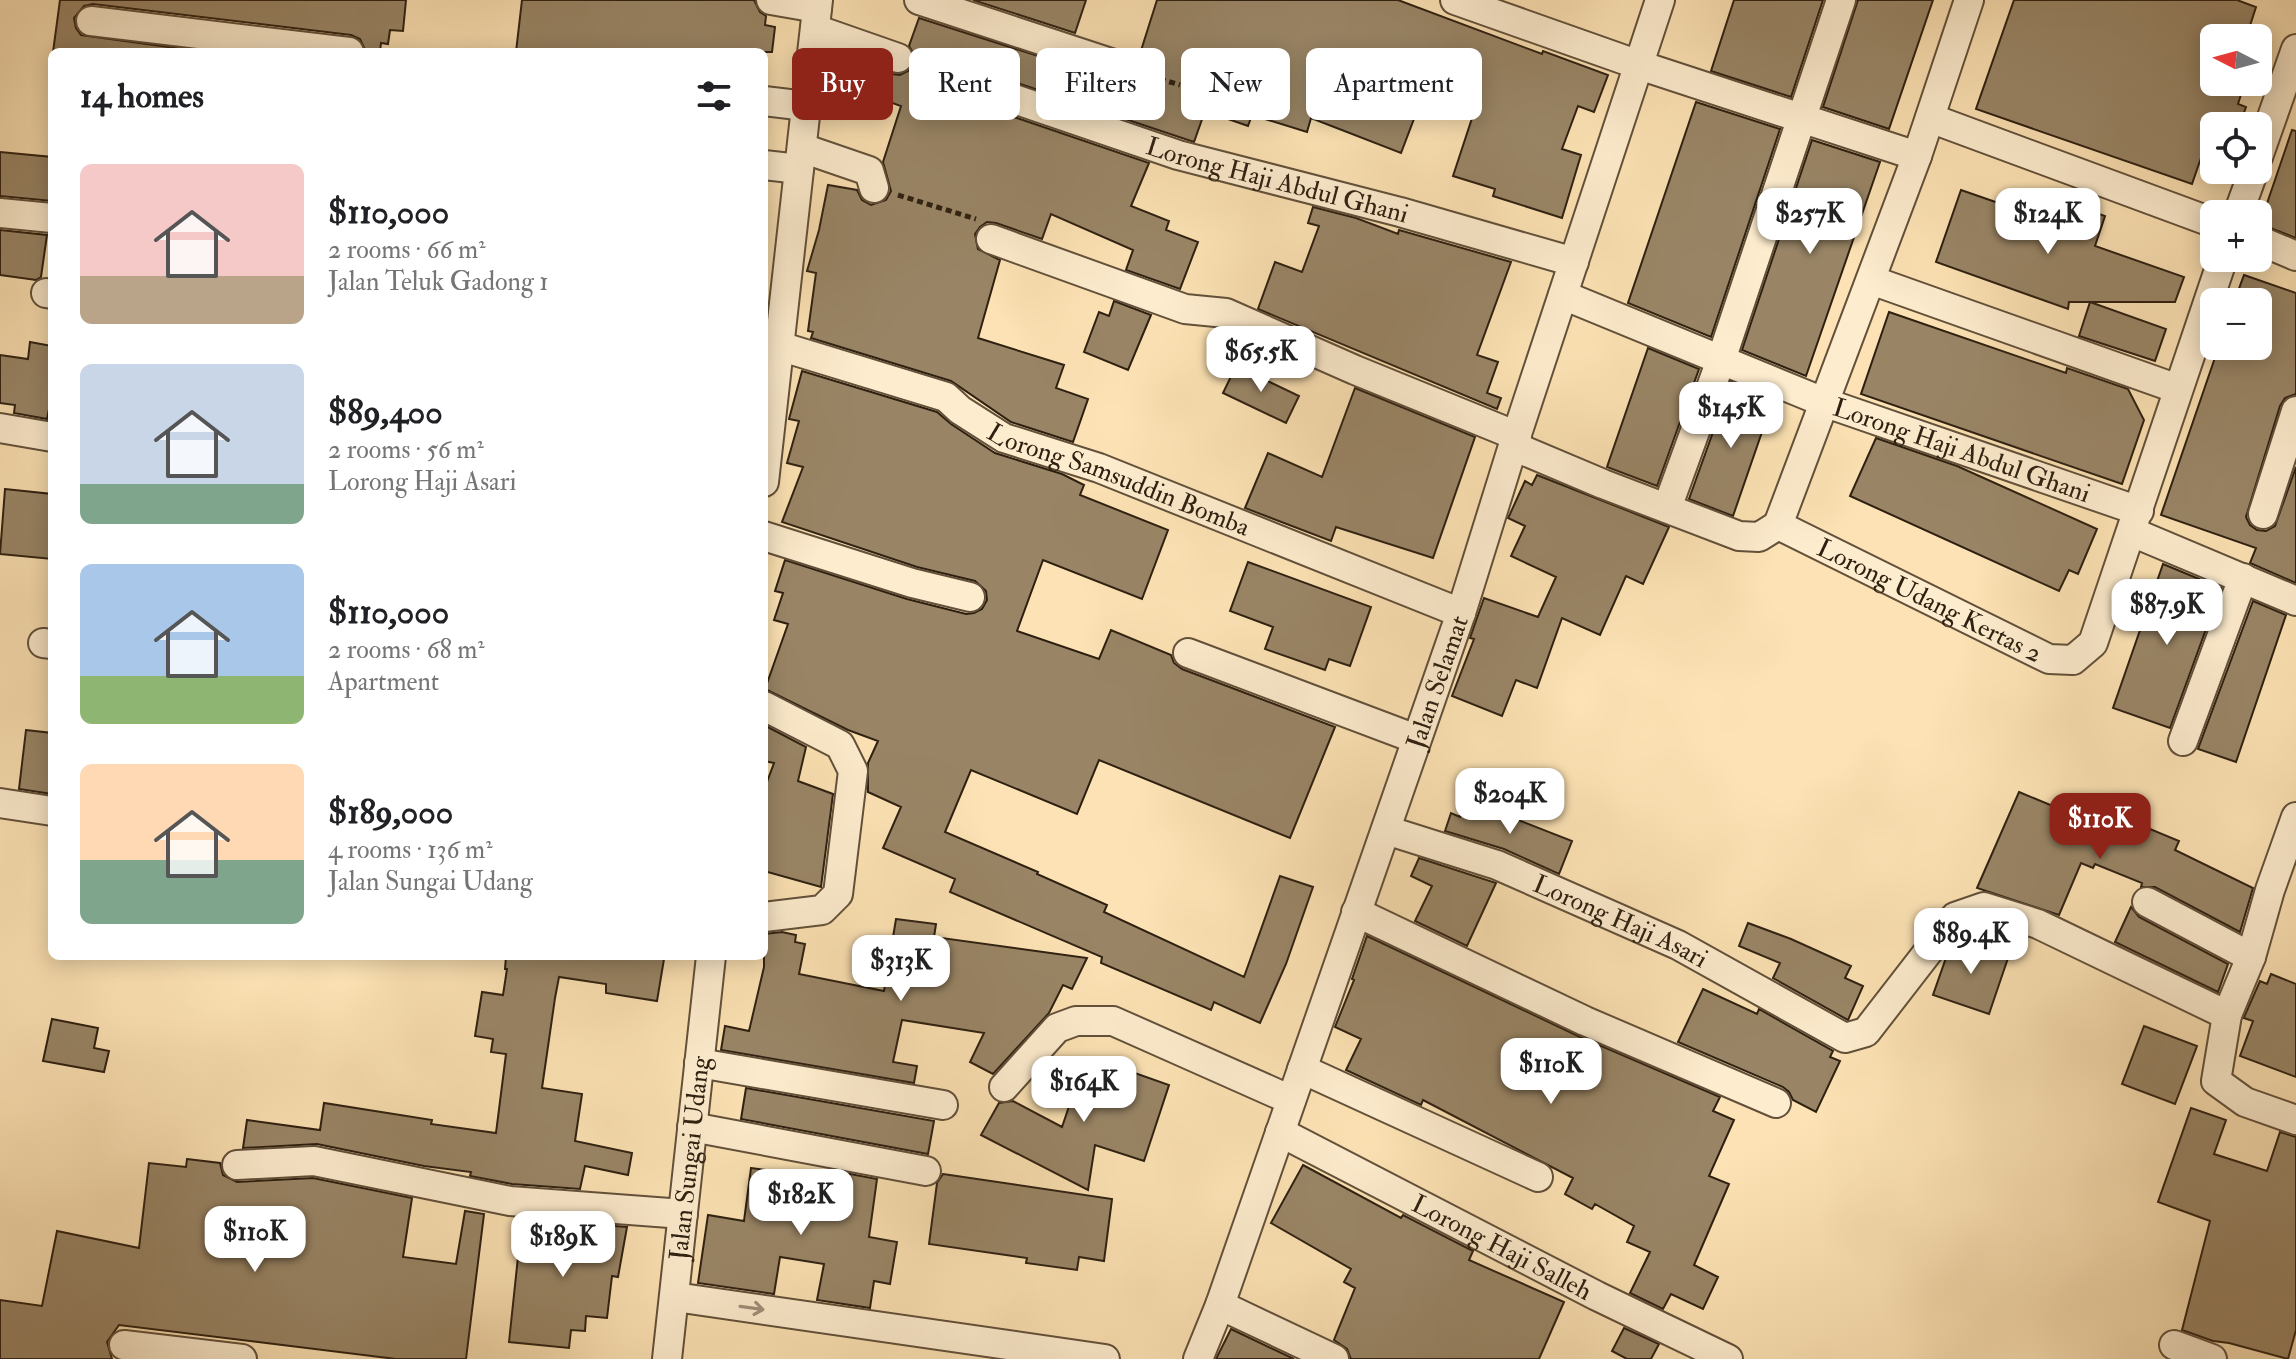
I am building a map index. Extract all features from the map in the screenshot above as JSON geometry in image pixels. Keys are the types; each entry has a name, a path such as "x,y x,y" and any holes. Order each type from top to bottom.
{"street":[{"path":"771,0 817,12 898,58"},
{"path":"919,0 1065,48"},
{"path":"1455,0 1639,65 1917,156"},
{"name":"Jalan Selamat","path":"1198,1359 1220,1305 1461,613 1660,0"},
{"path":"1667,508 1721,360 1841,0"},
{"path":"991,239 1185,309 1226,313 1667,508 1739,536 1759,537 1778,525 1826,403 1917,156 1969,0"},
{"path":"813,48 817,12"},
{"path":"91,21 316,48"},
{"path":"2272,117 2296,49"},
{"path":"768,101 792,104"},
{"name":"Lorong Haji Abdul Ghani","path":"1020,101 1178,155 1400,212 1574,262"},
{"path":"1930,118 2200,218"},
{"path":"769,396 779,346 773,314 804,120"},
{"path":"768,164 800,158 869,171 874,188"},
{"path":"0,213 48,218"},
{"path":"2272,246 2296,256"},
{"name":"Lorong Udang Kertas 2","path":"1778,525 2049,659 2073,660 2093,643 2218,272"},
{"path":"1871,280 2178,389"},
{"name":"Lorong Haji Abdul Ghani","path":"1563,295 1826,403 2135,521 2243,578 2296,601"},
{"name":"Lorong Samsuddin Bomba","path":"779,346 946,397 960,410 1004,438 1099,468 1461,613"},
{"path":"2263,514 2296,411"},
{"path":"0,428 48,436"},
{"path":"768,537 912,583 970,597"},
{"path":"2183,741 2243,578"},
{"path":"1188,653 1416,739"},
{"path":"768,708 840,745 853,771 838,894 822,910 768,917"},
{"path":"0,803 48,810"},
{"path":"2296,817 2270,890 2251,957 2227,1015 2216,1081 2245,1102 2296,1120"},
{"name":"Lorong Haji Asari","path":"1386,830 1497,865 1678,945 1845,1038 1866,1032 1955,917 1984,907 2038,924 2227,1015"},
{"path":"2147,902 2251,957"},
{"path":"1356,912 1585,1021 1776,1103"},
{"name":"Jalan Sungai Udang","path":"667,1359 711,960"},
{"path":"1004,1087 1057,1028 1076,1021 1113,1021 1291,1100"},
{"path":"699,1063 943,1105"},
{"path":"1302,1069 1538,1177"},
{"path":"692,1127 926,1171"},
{"name":"Lorong Haji Salleh","path":"1280,1132 1597,1296 1728,1359"},
{"path":"237,1165 314,1161 510,1201 683,1214"},
{"path":"675,1297 1099,1358"},
{"path":"1220,1305 1334,1359"},
{"path":"124,1345 242,1359"},
{"path":"2174,1345 2212,1359"}],"path":[{"path":"874,188 978,219 991,239"}],"building":[{"path":"60,0 406,0 403,31 390,30 388,44 381,43 380,48 364,48 360,39 351,35 93,4 84,6 74,18 81,35 176,48 54,48"},
{"path":"522,0 754,0 766,16 765,25 775,27 772,52 768,52 768,48 516,48"},
{"path":"973,0 1086,0 1075,33"},
{"path":"1157,0 1398,0 1542,54 1543,51 1608,75 1594,112 1578,106 1562,149 1581,155 1562,218 1493,196 1495,189 1453,176 1471,120 1482,120 1482,48 1306,48 1306,120 1310,120 1307,132 1268,120 1290,120 1290,48 1181,48 1181,120 1202,120 1194,142 1128,120 1165,120 1165,48 1142,48"},
{"path":"1734,0 1823,0 1791,97 1711,71"},
{"path":"1858,0 1933,0 1889,129 1823,107"},
{"path":"2014,0 2237,0 2256,7 2251,24 2200,24 2200,96 2241,96 2238,104 2246,107 2244,112 2200,112 2200,161 2192,184 1976,109"},
{"path":"919,18 1013,48 910,48"},
{"path":"1020,50 1036,55 1036,89 1020,84"},
{"path":"908,71 909,120 1020,119 1149,163 1131,206 1169,221 1166,230 1198,242 1180,289 1126,270 1133,250 1051,214 1042,239 987,222 975,234 978,249 1000,260 978,338 1064,365 1056,388 1088,399 1073,442 1011,422 951,381 811,338 813,332 808,331 816,273 807,271 828,185 857,190 862,200 871,205 886,200 891,191 883,162 901,106 893,103 893,74"},
{"path":"1696,102 1780,129 1711,337 1628,303"},
{"path":"1231,120 1250,120 1248,126"},
{"path":"1316,120 1414,120 1401,153"},
{"path":"2292,130 2296,131 2296,238 2272,229 2272,200 2268,200"},
{"path":"1812,140 1880,162 1806,376 1742,350"},
{"path":"0,152 48,157 48,201 0,196"},
{"path":"1961,190 2056,223 2064,201 2105,216 2095,246 2184,277 2175,302 2069,302 2068,309 1936,262"},
{"path":"1313,207 1356,218 1398,234 1399,230 1511,262 1477,355 1498,362 1487,393 1501,398 1497,409 1258,309 1275,262 1302,272 1319,226 1308,223"},
{"path":"0,230 47,235 41,277 36,280 0,275"},
{"path":"2244,275 2296,293 2296,394 2285,398 2280,406 2246,517 2257,530 2266,531 2275,526 2296,467 2296,583 2250,563 2256,548 2161,515 2214,360 2272,360 2272,288 2239,288"},
{"path":"1114,301 1151,315 1128,370 1084,352 1099,312 1109,316"},
{"path":"2090,302 2166,329 2155,361 2079,336"},
{"path":"1889,312 2066,373 2067,368 2128,389 2144,420 2122,484 1861,394"},
{"path":"30,342 48,345 47,419 14,413 15,405 0,403 0,355 28,359"},
{"path":"1648,348 1699,369 1657,486 1607,467"},
{"path":"1236,366 1299,396 1286,423 1223,393"},
{"path":"802,371 937,412 995,453 1062,474 1084,485 1080,495 1168,530 1142,599 1043,560 1017,631 1099,659 1111,630 1171,655 1174,663 1182,669 1335,727 1290,838 1099,760 1077,814 971,770 945,832 1107,905 1104,912 1244,977 1280,876 1313,887 1286,964 1260,1023 1214,1002 1211,1010 1101,963 1102,957 950,892 955,879 883,848 901,807 868,792 868,763 878,741 848,730 768,690 768,681 788,624 774,620 783,593 775,591 785,560 907,599 966,614 982,609 987,600 986,591 975,581 917,567 782,522 803,467 787,463 799,421 789,419"},
{"path":"1731,382 1773,400 1733,516 1689,499"},
{"path":"1355,388 1475,437 1433,558 1336,527 1331,541 1245,508 1268,453 1322,477"},
{"path":"1876,438 1957,466 2097,529 2078,574 2069,570 2059,591 1850,496"},
{"path":"1537,475 1669,527 1643,584 1626,576 1600,635 1562,618 1537,688 1516,680 1502,716 1452,696 1474,639 1470,638 1484,598 1538,617 1556,577 1511,556 1525,526 1508,518 1525,481 1532,485"},
{"path":"5,489 48,494 48,559 0,554"},
{"path":"1248,562 1371,607 1350,666 1329,659 1325,670 1265,649 1273,627 1230,611"},
{"path":"2163,564 2221,588 2170,728 2113,708"},
{"path":"2253,601 2286,615 2236,762 2198,749"},
{"path":"768,727 806,747 798,781 833,794 821,887 768,872 768,779 774,763 768,762"},
{"path":"26,730 48,733 48,793 19,789"},
{"path":"2019,792 2072,814 2077,803 2123,825 2126,819 2179,841 2175,850 2253,888 2240,932 2155,887 2141,887 2142,883 2095,864 2093,868 2081,863 2059,915 1977,888"},
{"path":"1467,800 1572,841 1559,874 1504,849 1445,831 1451,813 1460,817"},
{"path":"1419,858 1496,883 1467,946 1415,921 1432,886 1411,876"},
{"path":"2131,907 2139,917 2228,964 2218,992 2115,942"},
{"path":"896,919 936,924 934,937 1087,958 1072,989 1063,985 1049,1013 993,1074 970,1062 984,1033 902,1020 893,1062 917,1066 914,1083 721,1050 725,1026 749,1031 764,960 768,960 768,934 796,935 795,942 805,944 799,974 884,991"},
{"path":"1748,923 1851,966 1845,978 1863,986 1848,1020 1773,978 1780,963 1739,946"},
{"path":"1367,936 1578,1036 1720,1097 1713,1111 1734,1120 1709,1176 1729,1184 1694,1265 1718,1277 1703,1309 1671,1294 1663,1309 1630,1293 1650,1252 1627,1242 1634,1226 1595,1204 1592,1209 1565,1194 1573,1178 1423,1100 1421,1105 1346,1070 1361,1039 1335,1027"},
{"path":"1960,938 2009,955 1989,1014 1933,995 1947,955"},
{"path":"506,960 664,960 657,1001 606,993 606,984 559,977 555,998 542,1088 582,1094 575,1141 632,1153 628,1175 585,1166 580,1189 512,1184 470,1176 471,1172 424,1166 317,1144 243,1148 247,1120 320,1130 324,1103 496,1133 506,1054 491,1052 493,1039 475,1036 482,992 503,995"},
{"path":"2271,974 2296,984 2296,1077 2240,1056 2253,1021 2244,1018 2245,1015 2260,981 2267,984"},
{"path":"1703,989 1757,1014 1759,1009 1833,1051 1830,1057 1840,1061 1816,1112 1793,1100 1783,1087 1678,1042"},
{"path":"52,1019 98,1028 94,1048 109,1051 104,1072 43,1061"},
{"path":"2144,1026 2197,1046 2175,1104 2122,1084"},
{"path":"1115,1066 1169,1085 1144,1161 1095,1145 1088,1190 981,1135 999,1103 1013,1101 1062,1127 1082,1068 1111,1078"},
{"path":"746,1088 934,1121 928,1154 741,1119"},
{"path":"2191,1108 2226,1120 2214,1154 2267,1171 2280,1132 2296,1137 2296,1330 2288,1359 2213,1341 2182,1330 2210,1221 2158,1202"},
{"path":"187,1159 220,1163 223,1175 237,1182 313,1178 412,1198 403,1257 456,1264 465,1211 484,1214 466,1359 396,1359 119,1325 107,1342 112,1359 0,1359 0,1300 42,1306 57,1231 139,1248 149,1163 186,1167"},
{"path":"1303,1165 1401,1218 1403,1215 1473,1251 1469,1260 1564,1302 1539,1359 1351,1359 1347,1349 1334,1340 1355,1288 1344,1282 1351,1269 1271,1223"},
{"path":"751,1168 833,1179 834,1171 877,1179 869,1237 897,1242 890,1284 874,1281 870,1308 817,1300 824,1264 780,1257 774,1294 698,1283 708,1215 744,1221"},
{"path":"943,1174 1112,1199 1104,1261 1079,1257 1077,1270 1026,1263 1027,1258 929,1244 937,1183"},
{"path":"522,1219 627,1227 618,1277 612,1276 607,1318 586,1316 585,1331 571,1330 569,1348 509,1342"},
{"path":"1624,1328 1659,1344 1651,1359 1627,1359 1612,1351"},
{"path":"1231,1329 1294,1359 1216,1359"}]}
